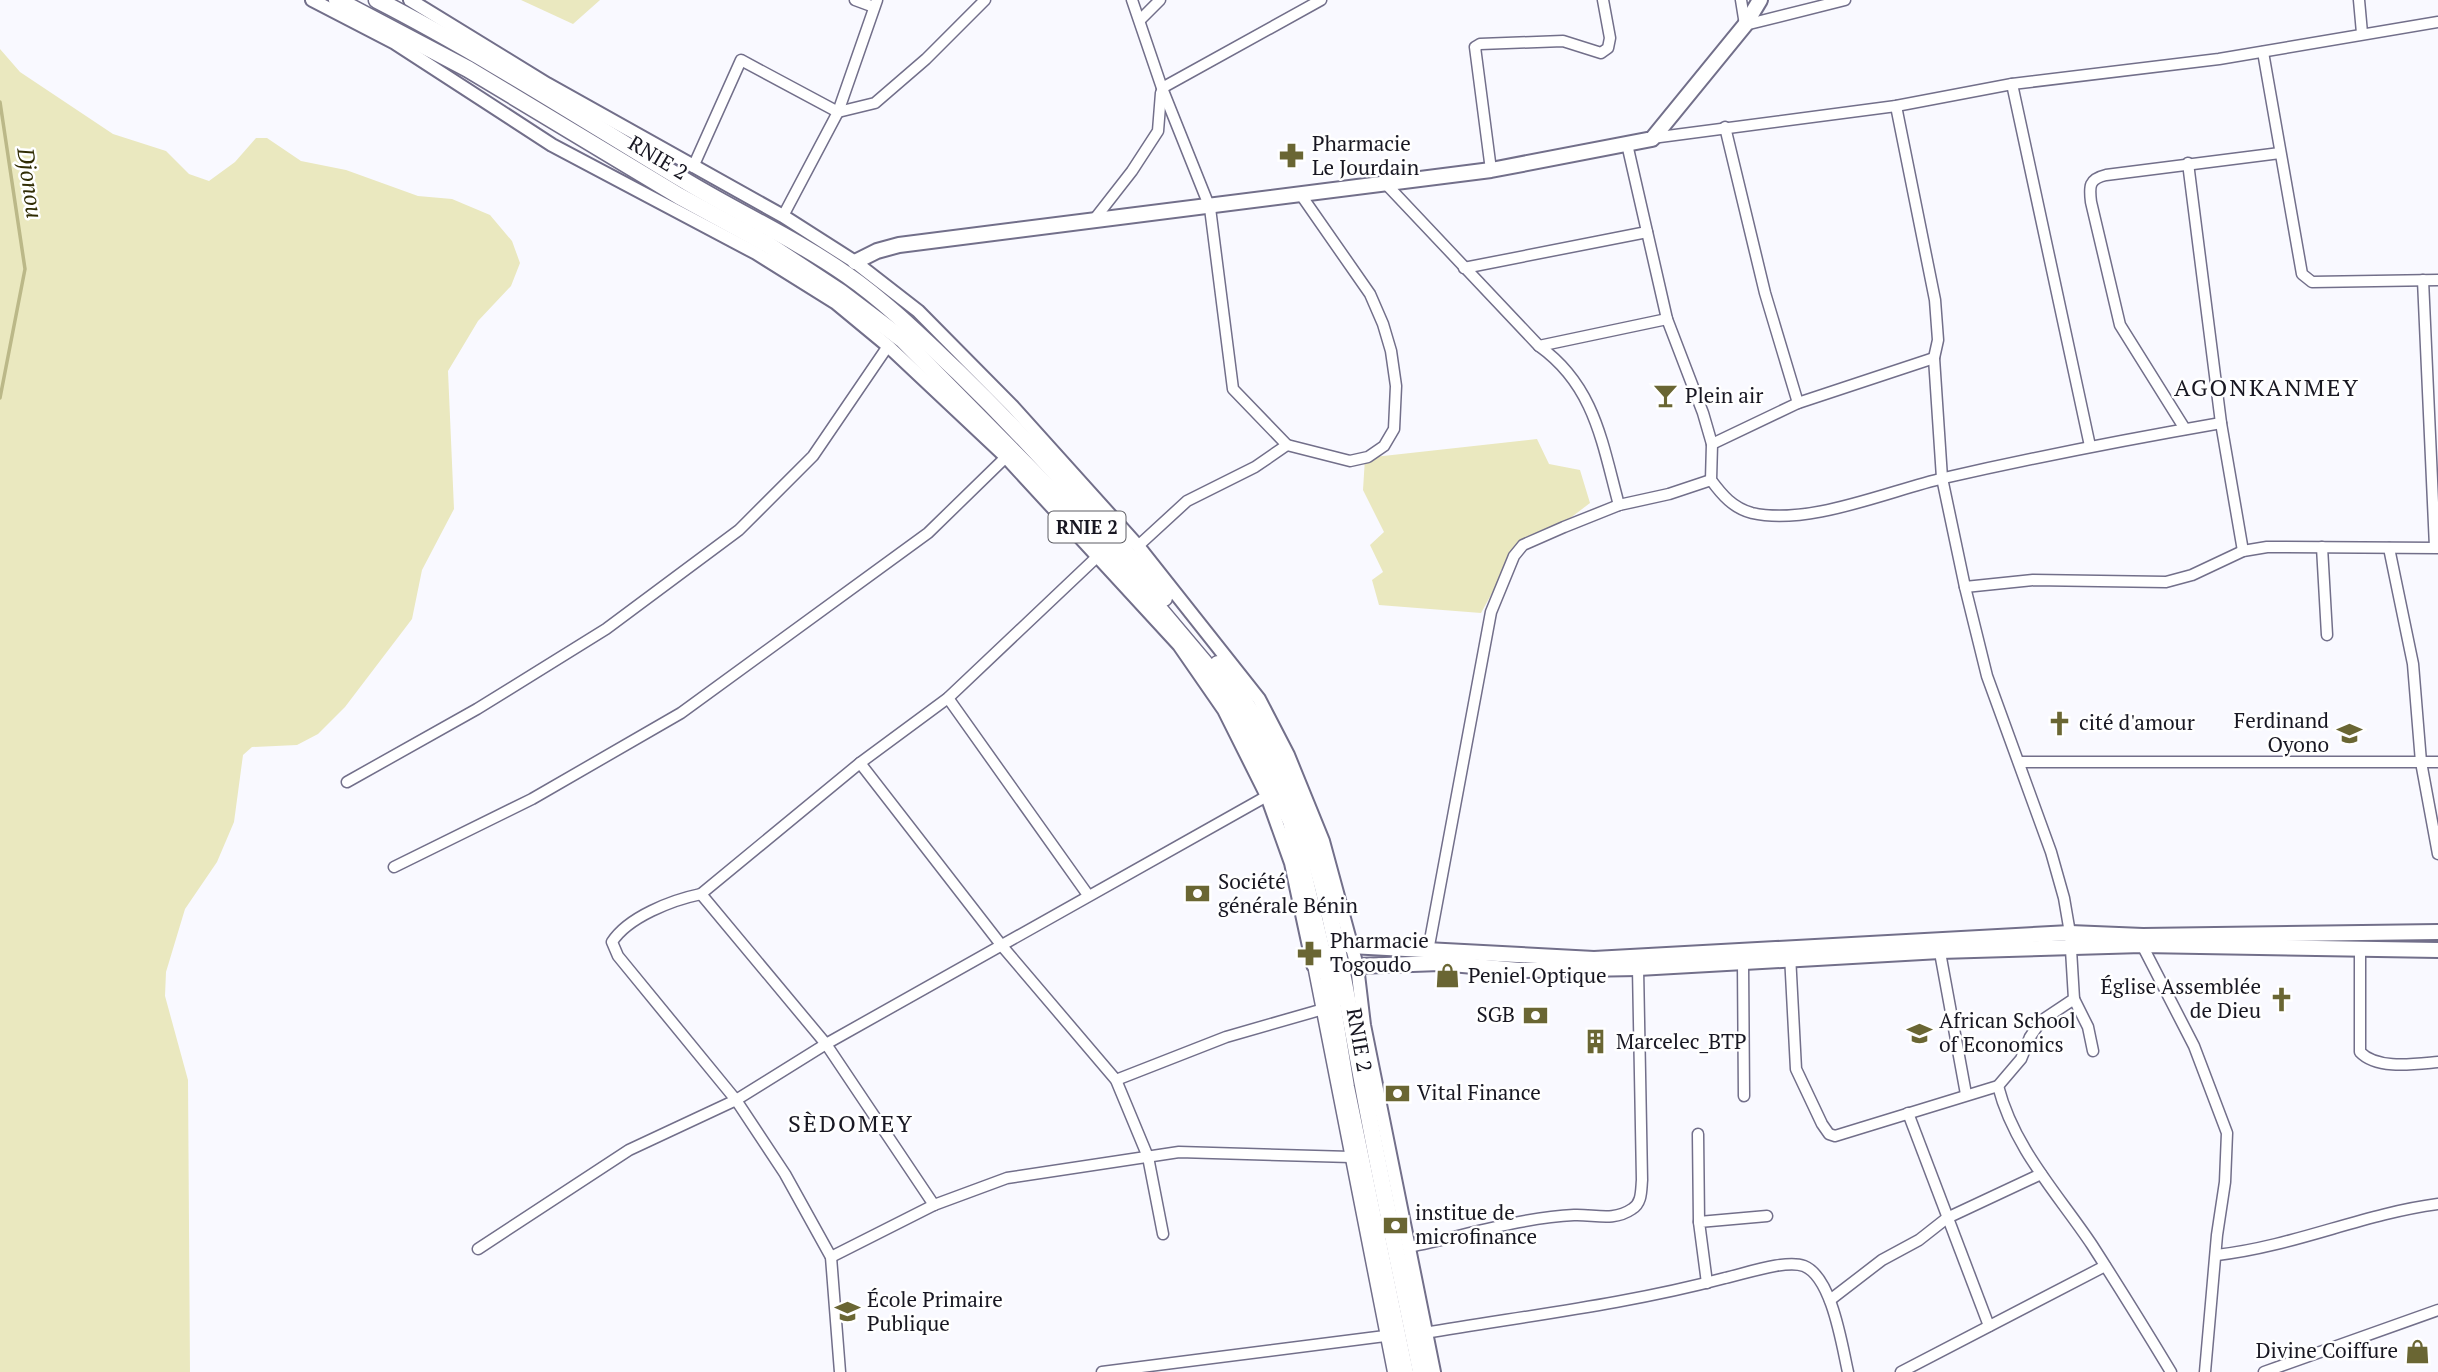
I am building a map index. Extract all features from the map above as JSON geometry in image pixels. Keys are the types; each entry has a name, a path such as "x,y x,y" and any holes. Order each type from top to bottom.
{"highway":[{"name":"RNIE 2","path":"337,0 468,69 679,196 767,244 840,292 902,339 1117,559 1208,667 1246,726 1291,821 1331,955"},
{"name":"RNIE 2","path":"377,0 569,108 685,181 851,269 1054,469 1206,647 1245,701 1277,758 1309,836 1331,955 1328,978 1346,1087 1405,1372"},
{"name":"RNIE 2","path":"1328,978 1390,1231 1421,1372"}],"main road":[{"path":"851,269 877,251 899,245 1210,208 1491,170 1652,139 1745,25 1760,0"},
{"path":"2070,940 2142,945 2438,932"},
{"path":"1331,955 1428,951 1594,959 1790,954 2070,940 2249,940 2360,949 2438,950"},
{"path":"1357,966 1440,963 1519,970 1638,968 1743,963 1790,954"}],"street":[{"path":"312,0 395,43 552,145 757,253 836,303 888,346 1006,457 1099,555 1187,656 1224,710 1267,796 1291,863 1331,955 1357,966"},
{"path":"410,0 547,85 783,216 851,269 928,320 1013,407 1138,546 1259,698 1288,755 1323,841 1331,955 1320,1010 1393,1372"},
{"path":"783,216 838,112 876,4 855,0"},
{"path":"692,166 741,60 838,112 875,103 926,60 985,0"},
{"path":"1132,0 1162,89 1210,208 1233,388 1287,445 1350,461 1368,457 1384,446 1394,429 1396,386 1383,324 1370,294 1301,195"},
{"path":"1140,20 1160,0"},
{"path":"1162,89 1321,0"},
{"path":"1491,170 1475,47 1480,44 1563,41 1601,53 1608,48 1610,38 1603,0"},
{"path":"1741,0 1745,25 1845,0"},
{"path":"2359,0 2362,33"},
{"path":"1652,139 1725,127 1896,106 2012,84 2263,52 2438,22"},
{"path":"2263,52 2302,274 2307,280 2438,280"},
{"path":"2012,84 2090,446"},
{"path":"1092,222 1132,172 1158,131 1162,89"},
{"path":"1896,106 1935,300 1938,340 1934,358 1942,478 1987,676 2051,852 2070,940 2074,999 2091,1034 2093,1051"},
{"path":"1725,127 1765,293 1798,402"},
{"path":"1627,144 1667,319 1712,444 1711,480 1722,495 1743,510 1752,513 1803,514 1942,478 2090,446 2221,423"},
{"path":"2185,429 2120,325 2089,192 2094,177 2280,153"},
{"path":"2188,163 2221,423 2243,551"},
{"path":"1386,184 1539,346 1564,364 1584,393 1619,505"},
{"path":"1464,268 1647,232"},
{"path":"840,292 851,269"},
{"path":"1965,587 2033,580 2166,582 2213,567 2243,551 2267,547 2436,547 2423,280"},
{"path":"1539,346 1667,319"},
{"path":"347,782 477,709 606,629 739,530 813,456 888,346"},
{"path":"1712,444 1798,402 1934,358"},
{"path":"1138,546 1187,501 1255,467 1287,445"},
{"path":"394,867 532,799 681,713 928,533 1006,457"},
{"path":"1428,951 1491,612 1503,579 1523,545 1619,505 1669,494 1711,480"},
{"path":"2322,547 2327,635"},
{"path":"2389,548 2413,664 2421,762 2438,854"},
{"path":"840,1372 831,1257 785,1174 736,1100 618,956 612,942 620,930 679,898 701,894 860,763 948,698 1099,555"},
{"path":"948,698 1088,895"},
{"path":"2020,762 2438,762"},
{"path":"860,763 1002,946 1116,1080 1148,1157 1163,1234"},
{"path":"478,1250 629,1150 736,1100 826,1044 1267,796"},
{"path":"701,894 826,1044 934,1205"},
{"path":"1939,945 1966,1094"},
{"path":"2142,945 2193,1046 2223,1116 2227,1133 2227,1160 2205,1372"},
{"path":"2360,949 2360,1052 2373,1060 2383,1062 2438,1062"},
{"path":"1790,954 1796,1069 1829,1133 1842,1135 1998,1086 2021,1059 2030,1037 2041,1021 2074,999"},
{"path":"1743,963 1744,1096"},
{"path":"1328,978 1357,966"},
{"path":"1357,966 1364,1025 1434,1372"},
{"path":"1409,1247 1550,1217 1577,1215 1601,1218 1622,1214 1634,1208 1640,1199 1642,1180 1638,968"},
{"path":"1116,1080 1226,1037 1320,1010"},
{"path":"1998,1086 2004,1110 2020,1144 2105,1266 2171,1372"},
{"path":"1908,1113 1989,1326"},
{"path":"1698,1134 1699,1222 1707,1283"},
{"path":"831,1257 934,1205 1006,1178 1179,1152 1351,1157"},
{"path":"1830,1300 1882,1260 1919,1240 1947,1218 2041,1174"},
{"path":"2217,1255 2291,1243 2368,1219 2438,1205"},
{"path":"1699,1222 1767,1216"},
{"path":"1425,1333 1707,1283 1779,1266 1804,1266 1818,1277 1830,1300 1848,1372"},
{"path":"1905,1371 2105,1266"},
{"path":"2264,1372 2438,1310"},
{"path":"1102,1372 1385,1336"}],"shaded area":[{"path":"521,0 600,0 573,24"},
{"path":"0,49 20,72 113,134 166,151 189,174 209,181 235,162 256,138 267,138 301,161 346,170 418,196 452,199 490,215 512,241 520,263 511,286 478,321 448,371 454,509 422,570 412,619 345,707 318,734 297,745 252,747 243,755 234,822 217,862 185,909 166,972 165,996 188,1080 190,1372 0,1372"},
{"path":"1537,439 1549,464 1580,470 1590,503 1565,522 1519,544 1481,613 1379,605 1372,580 1383,572 1370,545 1384,532 1363,490 1365,458"}],"waterway":[{"name":"Djonou","path":"0,102 25,269 0,398"}],"place":[{"name":"Pharmacie Le Jourdain","path":"1292,156"},
{"name":"Plein air","path":"1665,396"},
{"name":"cité d'amour","path":"2059,723"},
{"name":"Ferdinand Oyono","path":"2349,733"},
{"name":"Société générale Bénin","path":"1198,894"},
{"name":"Pharmacie Togoudo","path":"1310,953"},
{"name":"Peniel Optique","path":"1448,976"},
{"name":"Église Assemblée de Dieu","path":"2281,999"},
{"name":"SGB","path":"1535,1015"},
{"name":"African School of Economics","path":"1919,1033"},
{"name":"Marcelec_BTP","path":"1596,1042"},
{"name":"Vital Finance","path":"1397,1093"},
{"name":"institue de microfinance","path":"1395,1225"},
{"name":"École Primaire Publique","path":"847,1312"},
{"name":"Divine Coiffure","path":"2418,1351"}],"district":[{"name":"AGONKANMEY","path":"2267,388"},
{"name":"SÈDOMEY","path":"851,1124"}]}
